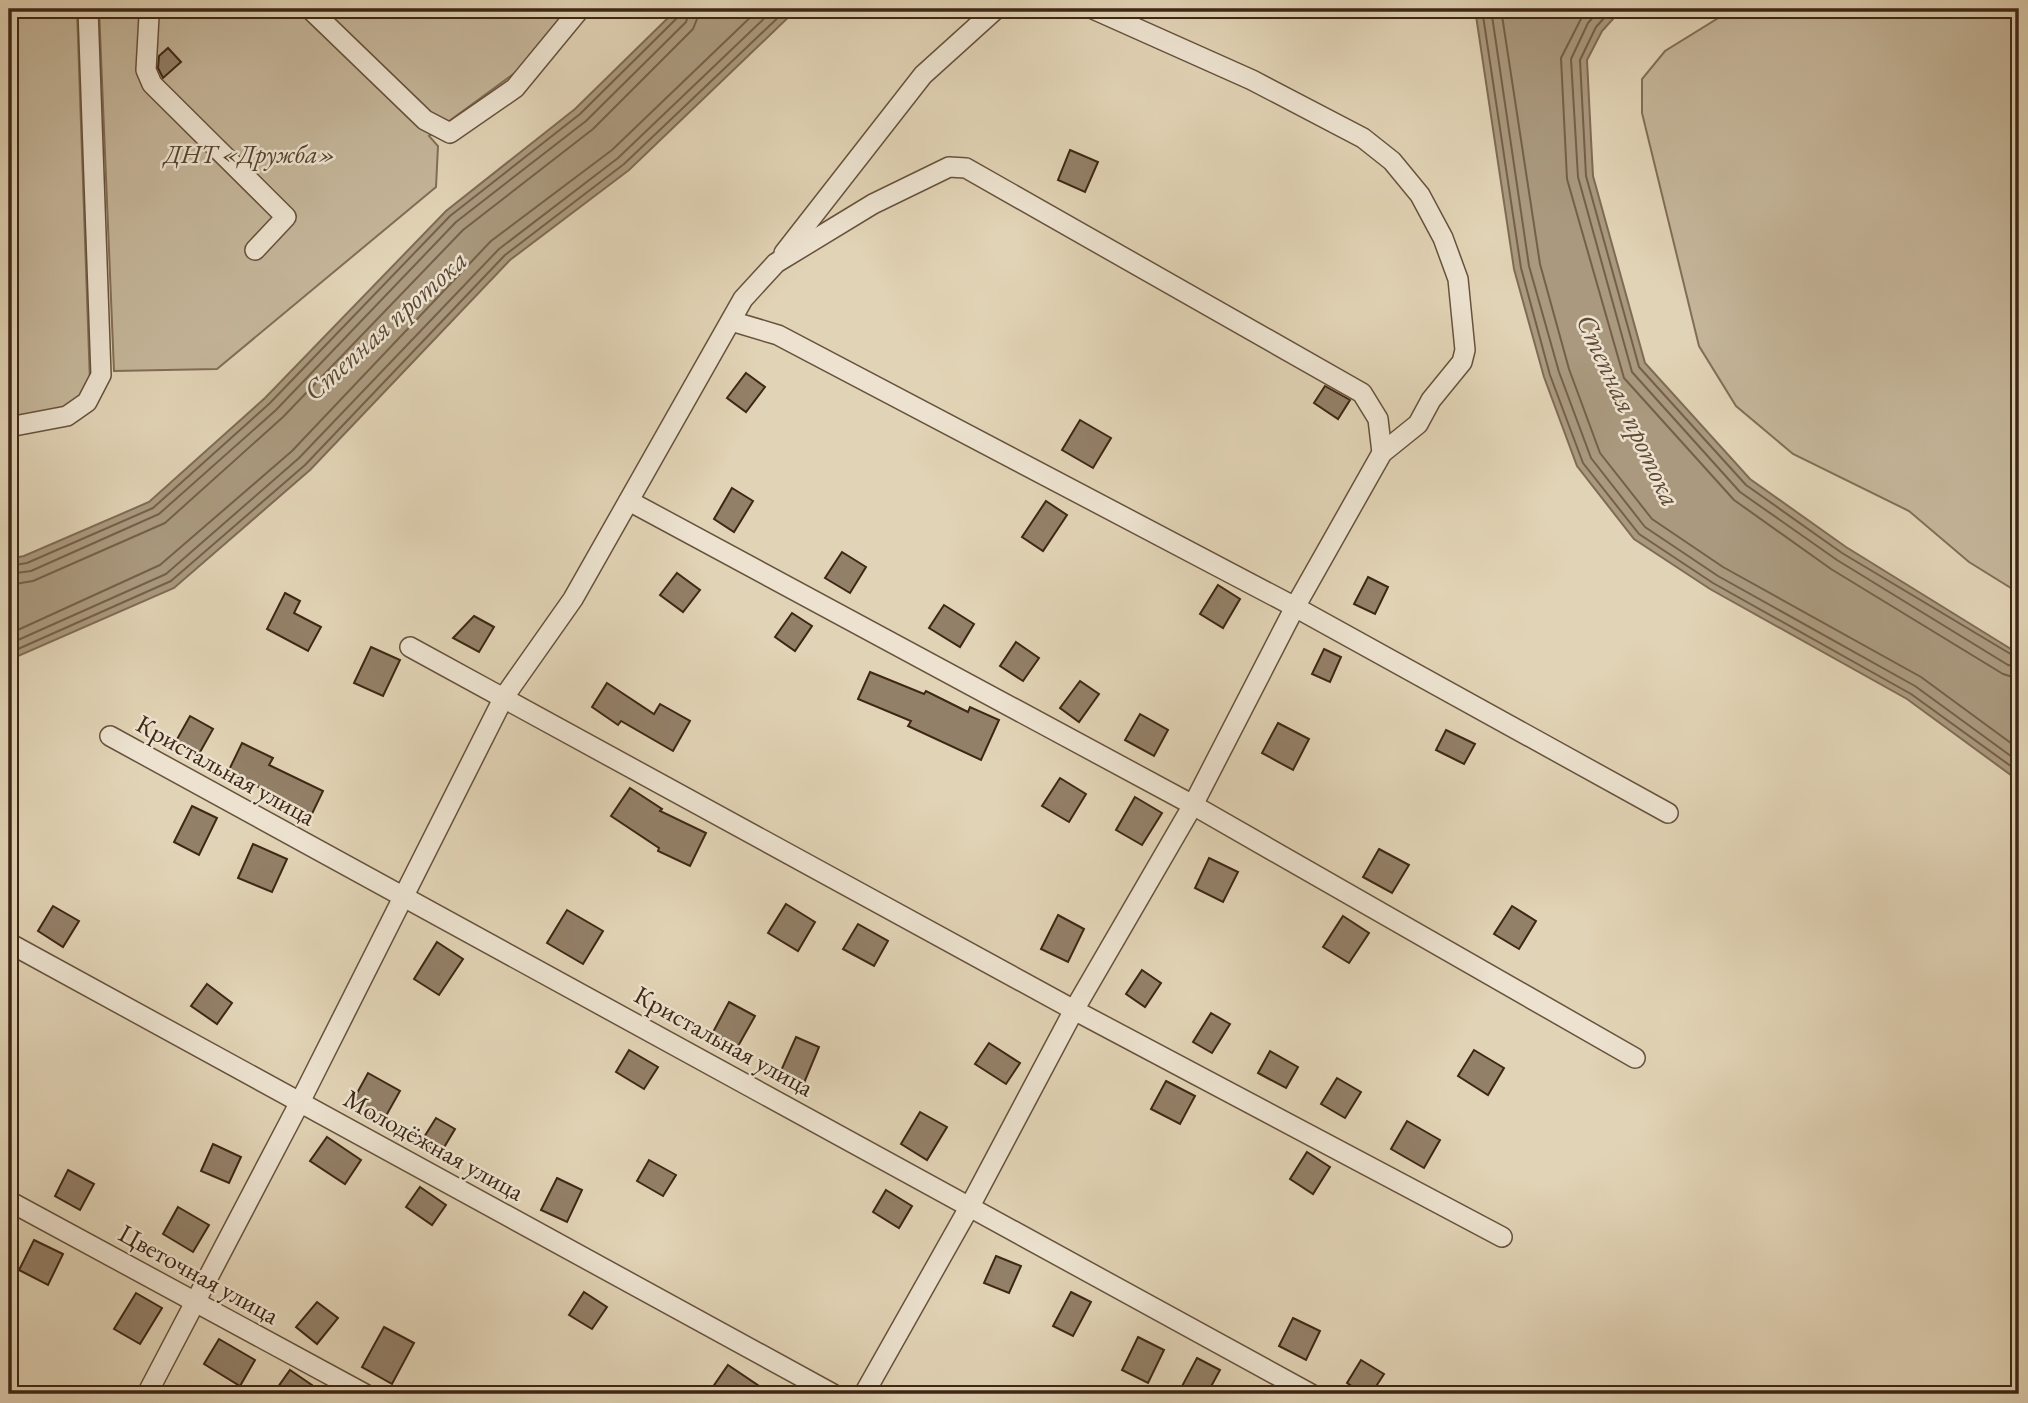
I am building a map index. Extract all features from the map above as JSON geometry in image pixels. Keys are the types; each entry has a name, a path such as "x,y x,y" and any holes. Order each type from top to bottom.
{"street":[{"path":"9,427 67,416 87,402 101,375 88,9"},
{"path":"146,9 149,16 146,69 152,84 286,217 255,250"},
{"path":"310,9 425,120 450,133 515,88 580,9"},
{"path":"147,1394 405,897 504,696 573,599 743,299 776,263 923,75 996,9"},
{"path":"864,1394 971,1206 1074,1010 1193,805 1295,607 1382,453 1418,424 1431,400 1462,362 1465,350 1458,279 1444,238 1420,195 1392,161 1363,138 1252,80 1093,9"},
{"path":"776,263 873,204 923,178 949,167 966,169 1362,393 1378,419 1382,453"},
{"path":"732,321 778,335 1295,607 1668,813"},
{"path":"629,501 1193,805 1635,1058"},
{"path":"410,647 1074,1010 1502,1237"},
{"name":"Кристальная улица","path":"110,736 1311,1394"},
{"name":"Молодёжная улица","path":"9,943 833,1394"},
{"name":"Цветочная улица","path":"9,1201 365,1394"}],"green space":[{"path":"9,9 77,9 90,382 73,407 9,417"},
{"name":"ДНТ «Дружба»","path":"99,9 568,9 516,72 429,136 438,146 436,187 217,369 114,371"},
{"path":"1733,9 2019,9 2019,593 1969,562 1909,511 1793,454 1736,406 1699,346 1642,113 1642,79 1665,51"}],"water":[{"name":"Степная протока","path":"677,9 797,9 629,170 510,260 310,470 174,588 9,660 9,559 24,556 149,502 265,398 446,211 575,109"},
{"name":"Степная протока","path":"1475,9 1622,9 1602,31 1587,60 1593,176 1645,363 1750,479 1846,547 2019,654 2019,781 1907,699 1710,589 1634,539 1577,466 1544,377 1514,269"}],"building":[{"path":"168,48 181,62 163,78 158,68 159,56"},
{"path":"1070,150 1098,162 1085,192 1058,180"},
{"path":"746,373 765,387 746,412 727,398"},
{"path":"1325,386 1350,400 1338,419 1314,403"},
{"path":"1080,420 1111,438 1093,468 1062,450"},
{"path":"732,488 753,501 734,532 714,519"},
{"path":"1046,501 1067,515 1043,551 1022,537"},
{"path":"842,552 866,567 850,593 825,578"},
{"path":"677,573 700,590 683,612 660,595"},
{"path":"1368,577 1388,587 1375,614 1354,604"},
{"path":"1218,585 1240,599 1223,628 1200,614"},
{"path":"285,593 300,601 294,613 321,627 308,651 267,629"},
{"path":"944,605 974,624 960,647 929,628"},
{"path":"792,613 812,626 795,651 775,637"},
{"path":"474,616 494,627 479,652 453,638"},
{"path":"1016,642 1039,658 1023,681 1000,666"},
{"path":"371,647 400,660 383,696 354,683"},
{"path":"1324,649 1341,657 1330,682 1312,674"},
{"path":"870,672 924,694 926,691 968,712 970,707 999,720 981,760 908,726 911,721 858,699"},
{"path":"1080,681 1099,694 1079,722 1060,708"},
{"path":"607,683 654,714 660,704 690,721 673,751 621,721 618,725 592,707"},
{"path":"1140,714 1168,730 1154,756 1125,740"},
{"path":"190,716 213,729 199,754 176,741"},
{"path":"1278,723 1309,739 1293,770 1262,753"},
{"path":"1446,730 1475,744 1464,764 1436,750"},
{"path":"242,743 273,758 269,765 323,791 310,818 280,804 283,799 228,772"},
{"path":"1060,778 1086,794 1069,822 1042,806"},
{"path":"630,788 662,809 660,811 706,833 690,866 658,851 659,848 611,816"},
{"path":"1135,797 1162,813 1142,845 1116,830"},
{"path":"192,806 217,818 199,855 174,842"},
{"path":"253,844 287,859 272,892 238,878"},
{"path":"1379,849 1409,865 1392,893 1363,877"},
{"path":"1209,858 1238,872 1223,902 1195,888"},
{"path":"786,904 815,922 798,951 768,933"},
{"path":"53,906 79,921 63,947 38,931"},
{"path":"1512,906 1536,921 1519,949 1494,934"},
{"path":"567,910 603,931 583,964 547,943"},
{"path":"1058,915 1084,929 1068,962 1041,949"},
{"path":"1343,916 1369,933 1349,963 1323,947"},
{"path":"858,924 888,941 874,966 843,949"},
{"path":"437,942 463,959 439,995 414,979"},
{"path":"1142,970 1161,983 1145,1007 1126,994"},
{"path":"207,984 232,1003 217,1024 191,1006"},
{"path":"729,1002 755,1016 737,1048 712,1034"},
{"path":"1211,1013 1230,1024 1212,1053 1193,1042"},
{"path":"796,1037 819,1047 804,1083 780,1073"},
{"path":"989,1043 1020,1063 1006,1084 975,1064"},
{"path":"629,1050 658,1067 644,1089 616,1072"},
{"path":"1474,1050 1504,1068 1488,1095 1458,1076"},
{"path":"1270,1051 1298,1067 1286,1088 1258,1073"},
{"path":"368,1073 400,1091 382,1123 350,1106"},
{"path":"1337,1078 1361,1092 1345,1118 1321,1104"},
{"path":"1166,1081 1195,1096 1180,1124 1151,1109"},
{"path":"920,1112 947,1127 927,1160 901,1144"},
{"path":"436,1118 455,1129 440,1154 421,1142"},
{"path":"1407,1121 1440,1140 1424,1168 1391,1149"},
{"path":"327,1137 361,1160 345,1184 310,1161"},
{"path":"213,1144 241,1157 229,1183 201,1171"},
{"path":"1307,1152 1330,1167 1313,1194 1290,1179"},
{"path":"649,1160 676,1175 663,1196 637,1181"},
{"path":"68,1170 94,1184 80,1210 55,1196"},
{"path":"557,1178 582,1190 567,1222 541,1210"},
{"path":"420,1187 446,1205 432,1225 406,1207"},
{"path":"886,1190 912,1206 899,1228 873,1212"},
{"path":"178,1207 209,1225 193,1252 163,1234"},
{"path":"34,1240 63,1254 48,1285 19,1270"},
{"path":"996,1256 1021,1266 1009,1293 984,1283"},
{"path":"584,1292 607,1307 592,1329 569,1315"},
{"path":"1071,1292 1091,1302 1073,1336 1053,1326"},
{"path":"136,1293 162,1308 140,1344 114,1329"},
{"path":"317,1302 338,1318 317,1344 296,1327"},
{"path":"1293,1318 1320,1331 1306,1360 1279,1346"},
{"path":"384,1327 414,1343 392,1384 362,1367"},
{"path":"1138,1337 1164,1350 1148,1383 1122,1370"},
{"path":"219,1339 255,1360 240,1386 204,1364"},
{"path":"1197,1358 1220,1370 1207,1394 1188,1394 1180,1390"},
{"path":"1361,1360 1384,1374 1371,1394 1364,1394 1347,1383"},
{"path":"728,1365 771,1394 708,1394"},
{"path":"290,1370 325,1394 273,1394"}]}
